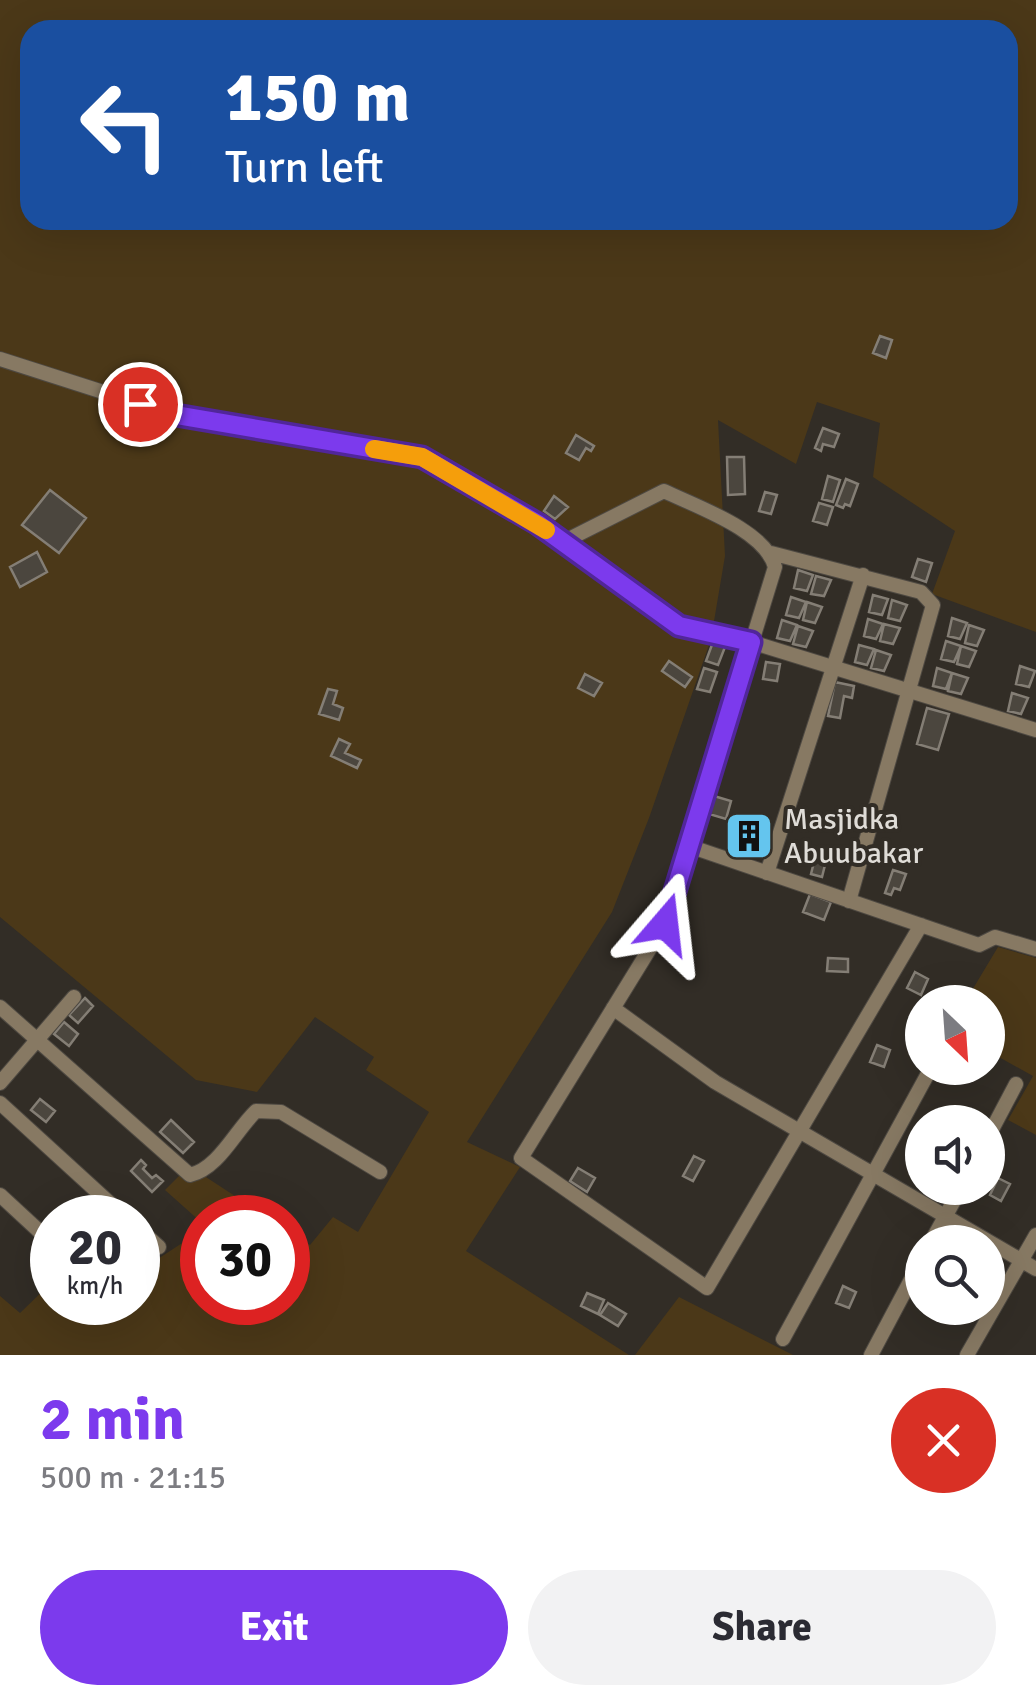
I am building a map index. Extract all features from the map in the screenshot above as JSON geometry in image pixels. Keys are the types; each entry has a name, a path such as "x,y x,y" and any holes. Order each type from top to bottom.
{"street":[{"path":"0,359 176,415 422,457 538,524 679,626 751,642 1036,730"},
{"path":"563,542 664,492 732,524 771,553 922,592 933,604 850,900"},
{"path":"771,553 776,567 665,924 521,1158 708,1288 921,925"},
{"path":"767,873 863,575"},
{"path":"688,846 979,945 995,937 1036,949"},
{"path":"0,1083 74,997"},
{"path":"0,1007 190,1174 202,1172 213,1163 256,1111 281,1112 380,1172"},
{"path":"613,1008 715,1082 1036,1269"},
{"path":"1005,1105 1016,1084"},
{"path":"783,1339 922,1085"},
{"path":"0,1103 101,1195"},
{"path":"0,1195 30,1223"},
{"path":"940,1225 951,1205"},
{"path":"966,1355 1036,1235"},
{"path":"871,1355 905,1291"}],"shaded area":[{"path":"0,0 1036,0 1036,632 932,594 955,531 873,477 880,423 817,402 796,464 718,420 725,556 711,639 649,818 612,912 467,1142 520,1167 466,1251 629,1355 0,1355 0,1296 20,1313 30,1303 30,1325 160,1325 160,1258 180,1244 180,1325 310,1325 310,1245 333,1217 358,1232 429,1112 366,1070 374,1057 315,1017 257,1092 196,1080 0,917"},
{"path":"998,947 1036,958 1036,1135 1008,1120 1033,1076 1005,1060 1005,985 975,985"},
{"path":"189,1166 233,1195 180,1195 180,1203 165,1190"},
{"path":"679,1297 793,1355 635,1355"}],"building":[{"path":"880,336 892,340 886,358 873,353"},
{"path":"823,428 839,434 834,447 823,444 821,451 815,448"},
{"path":"576,435 594,446 591,451 586,448 579,460 566,453"},
{"path":"727,457 744,457 745,494 728,495"},
{"path":"828,476 840,480 833,502 822,499"},
{"path":"846,479 858,484 850,506 845,504 843,508 836,505"},
{"path":"50,490 86,518 59,553 22,525"},
{"path":"765,492 777,495 771,514 759,511"},
{"path":"554,496 568,507 555,519 544,511"},
{"path":"819,503 833,507 827,525 813,521"},
{"path":"37,552 47,572 20,587 10,567"},
{"path":"918,559 932,563 926,582 912,577"},
{"path":"798,570 813,575 807,591 794,588"},
{"path":"816,576 831,580 824,596 811,594"},
{"path":"873,595 888,599 882,615 869,612"},
{"path":"791,597 806,602 799,618 786,615"},
{"path":"892,600 907,605 900,621 888,618"},
{"path":"807,602 822,607 815,623 803,620"},
{"path":"952,618 967,623 960,639 948,636"},
{"path":"868,619 883,624 876,639 864,636"},
{"path":"782,620 797,625 790,641 777,638"},
{"path":"884,624 900,628 893,644 880,641"},
{"path":"969,625 984,630 977,646 965,643"},
{"path":"798,626 813,631 806,647 793,644"},
{"path":"946,641 961,646 954,662 941,659"},
{"path":"713,642 725,647 718,665 706,661"},
{"path":"859,645 874,649 867,665 855,662"},
{"path":"961,646 976,651 969,667 957,664"},
{"path":"876,650 891,655 884,671 871,668"},
{"path":"669,661 692,677 685,687 662,671"},
{"path":"766,662 780,664 777,681 763,679"},
{"path":"1020,666 1035,671 1029,687 1016,684"},
{"path":"704,668 717,672 710,692 697,689"},
{"path":"937,668 952,673 946,689 933,686"},
{"path":"952,673 968,678 961,694 948,691"},
{"path":"585,674 602,683 594,696 578,688"},
{"path":"835,682 854,686 852,698 844,696 840,718 828,716"},
{"path":"328,689 337,691 333,704 343,708 339,720 319,714"},
{"path":"1012,693 1028,698 1021,714 1008,711"},
{"path":"927,708 949,714 938,750 917,744"},
{"path":"339,739 350,744 345,753 361,760 357,768 331,756"},
{"path":"714,796 731,801 726,819 709,814"},
{"name":"Masjidka Abuubakar","path":"752,818 767,837 746,854 731,835"},
{"path":"817,850 828,853 822,877 811,874"},
{"path":"893,870 906,874 900,890 894,888 891,895 885,893"},
{"path":"810,894 831,902 824,920 803,912"},
{"path":"828,958 848,959 848,972 827,971"},
{"path":"915,972 928,979 925,985 908,985"},
{"path":"85,998 93,1006 78,1023 69,1015"},
{"path":"64,1022 78,1034 69,1046 54,1034"},
{"path":"877,1045 890,1050 884,1067 870,1062"},
{"path":"40,1099 55,1111 46,1122 31,1110"},
{"path":"171,1120 194,1142 183,1153 160,1132"},
{"path":"694,1156 704,1161 693,1181 683,1176"},
{"path":"141,1160 152,1178 156,1175 163,1181 152,1192 131,1171"},
{"path":"578,1168 595,1178 587,1192 570,1181"},
{"path":"843,1286 856,1292 849,1308 836,1303"},
{"path":"587,1293 604,1300 598,1314 581,1306"},
{"path":"608,1303 626,1314 618,1326 600,1315"}],"slow traffic":[{"path":"374,449 422,457 546,530"}],"place":[{"name":"Masjidka Abuubakar","path":"749,836"}],"route":[{"path":"140,404 176,415 422,457 538,524 679,626 751,642 665,924"}]}
